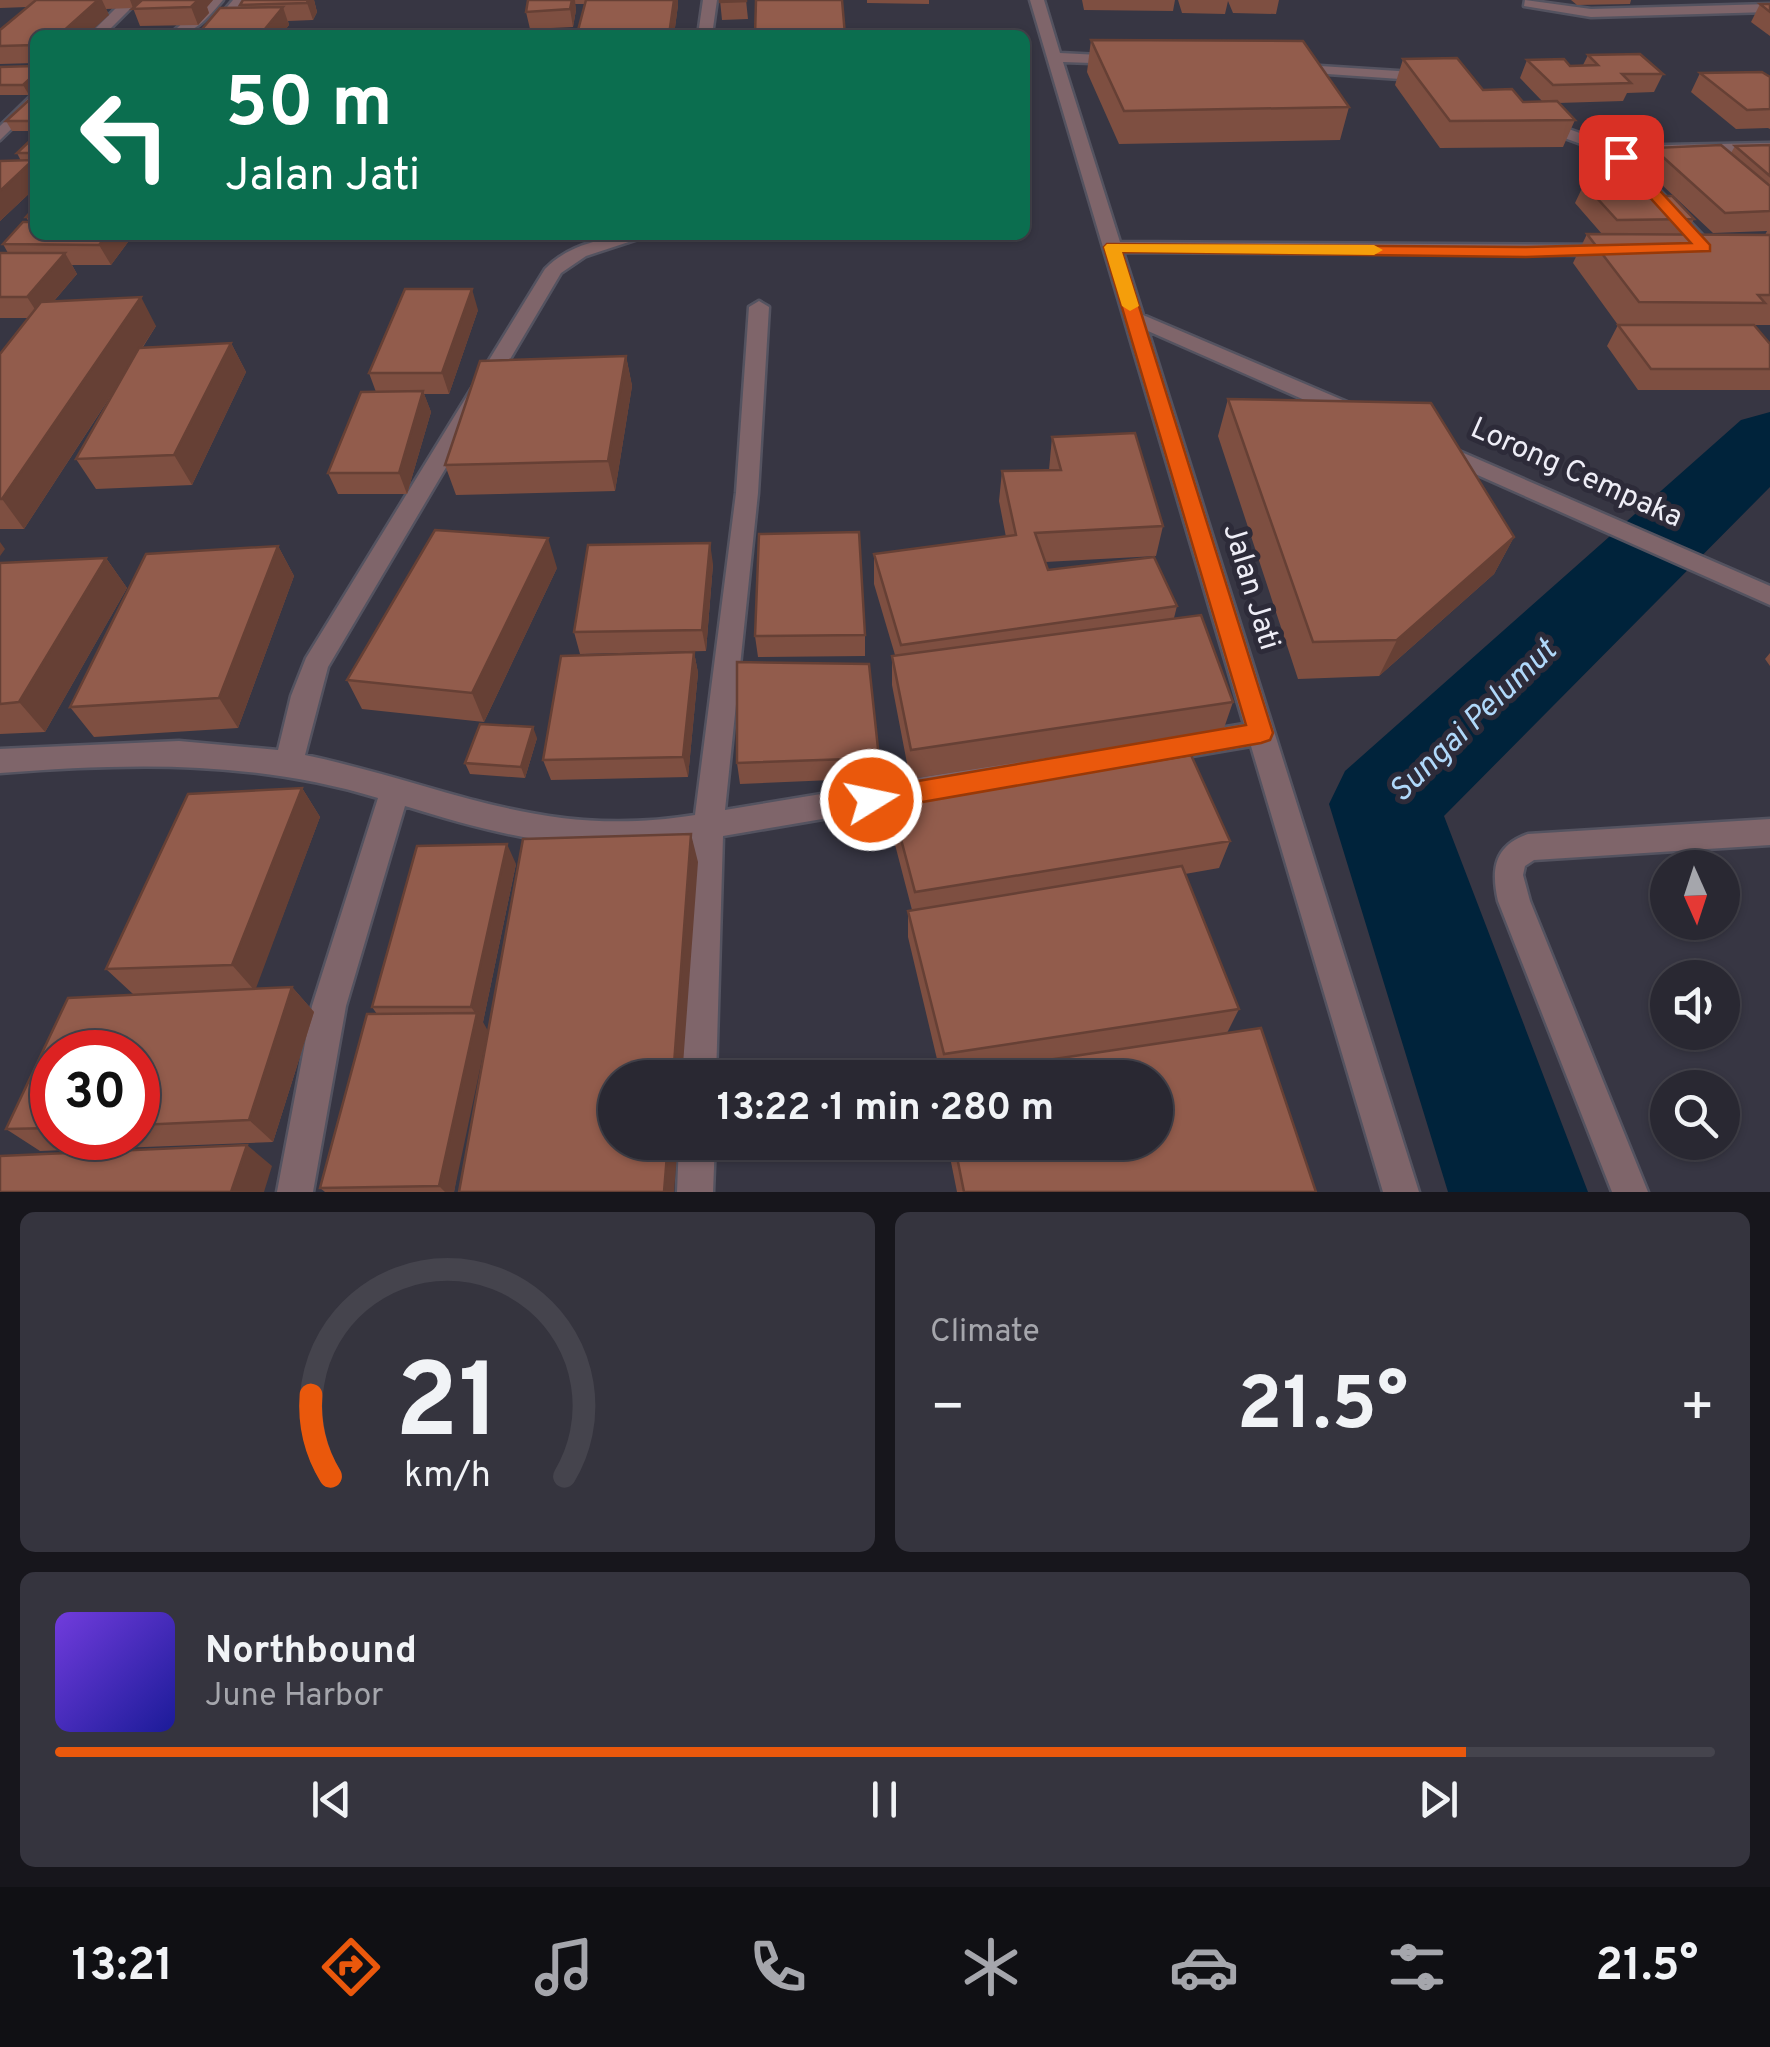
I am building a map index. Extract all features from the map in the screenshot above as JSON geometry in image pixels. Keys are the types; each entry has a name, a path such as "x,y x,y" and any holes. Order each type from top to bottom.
{"street":[{"path":"101,30 132,0"},
{"path":"183,30 216,0"},
{"path":"214,30 240,0"},
{"path":"706,30 710,0"},
{"name":"Jalan Jati","path":"1037,0 1401,1192"},
{"path":"1528,3 1591,12 1770,8"},
{"path":"1054,57 1145,61"},
{"path":"1266,67 1447,79"},
{"path":"0,135 30,102"},
{"path":"1526,119 1614,151 1770,148"},
{"path":"1614,151 1703,248"},
{"path":"289,763 315,665 554,269 580,252 623,240"},
{"path":"1112,247 1625,250"},
{"path":"701,1060 708,826 747,493 759,307"},
{"path":"1134,318 1387,427"},
{"name":"Lorong Cempaka","path":"1423,443 1770,596"},
{"path":"0,761 156,750 289,763 488,817 580,835 650,835 1261,733"},
{"path":"295,1192 330,1006 395,791"},
{"path":"1630,1192 1514,900 1508,875 1512,858 1528,847 1770,832"},
{"path":"696,1192 697,1160"}],"building":[{"path":"36,0 98,0 65,30 30,30 30,45 0,46 0,30"},
{"path":"142,0 198,0 191,7 132,9"},
{"path":"243,0 308,0 240,5"},
{"path":"528,0 572,0 570,9 526,12"},
{"path":"586,0 674,0 670,30 578,30"},
{"path":"756,0 842,0 845,30 755,30"},
{"path":"283,7 264,30 201,30 220,8"},
{"path":"1091,40 1303,41 1349,107 1124,111"},
{"path":"1640,54 1663,74 1622,74 1631,83 1553,85 1527,60 1564,59 1570,66 1598,65 1588,55"},
{"path":"1457,58 1483,90 1512,89 1523,102 1557,101 1575,120 1450,121 1403,59"},
{"path":"30,66 30,79 23,85 0,85 0,67"},
{"path":"1762,72 1770,77 1770,109 1747,110 1700,73"},
{"path":"29,100 30,100 30,121 6,121"},
{"path":"30,141 30,153 17,153"},
{"path":"1721,145 1770,186 1770,211 1725,213 1653,148"},
{"path":"1770,145 1770,176 1735,146"},
{"path":"30,160 30,163 0,191 0,161"},
{"path":"1627,183 1639,196 1672,196 1694,219 1617,220 1584,184"},
{"path":"23,222 30,222 30,240 103,240 99,245 3,244"},
{"path":"1587,234 1770,235 1770,295 1758,295 1765,303 1639,302"},
{"path":"0,253 65,253 27,297 0,297"},
{"path":"405,289 472,289 442,373 369,373"},
{"path":"141,297 0,499 0,354 41,302"},
{"path":"1618,325 1754,325 1770,344 1770,369 1651,369"},
{"path":"231,343 174,455 76,459 139,348"},
{"path":"626,356 608,461 445,465 480,361"},
{"path":"423,391 399,473 328,473 361,392"},
{"path":"1228,399 1431,403 1514,537 1397,640 1313,642"},
{"path":"1135,433 1163,526 1035,533 1048,570 1154,557 1177,606 901,645 874,554 1016,535 1002,471 1061,470 1052,437"},
{"path":"435,530 548,538 472,693 347,680"},
{"path":"859,532 865,635 755,636 759,534"},
{"path":"710,543 702,630 574,632 588,545"},
{"path":"278,546 219,698 70,707 146,554"},
{"path":"106,558 19,702 0,704 0,563"},
{"path":"1201,615 1233,702 911,750 892,656"},
{"path":"694,652 683,757 543,760 561,656"},
{"path":"737,662 869,664 879,758 737,763"},
{"path":"480,724 533,727 521,767 465,763"},
{"path":"1191,755 1230,841 915,892 892,805"},
{"path":"302,788 232,965 106,969 188,794"},
{"path":"691,834 674,1060 598,1060 598,1160 667,1160 664,1192 459,1192 523,839"},
{"path":"507,844 471,1007 372,1007 417,846"},
{"path":"1182,866 1239,1009 944,1054 908,911"},
{"path":"292,987 249,1120 160,1124 160,1030 53,1030 68,998"},
{"path":"477,1013 439,1186 320,1188 367,1014"},
{"path":"1261,1028 1316,1192 964,1192 958,1160 1173,1160 1173,1060 1048,1060"},
{"path":"30,1078 30,1128 6,1129"},
{"path":"247,1145 231,1192 0,1192 0,1156 30,1155 30,1160 160,1160 160,1149"}],"waterway":[{"name":"Sungai Pelumut","path":"1518,1192 1384,804 1770,439"}],"slow traffic":[{"path":"1130,306 1112,247 1374,250"}],"route":[{"path":"871,800 1261,733 1112,247 1526,252 1704,248 1621,157"}]}
